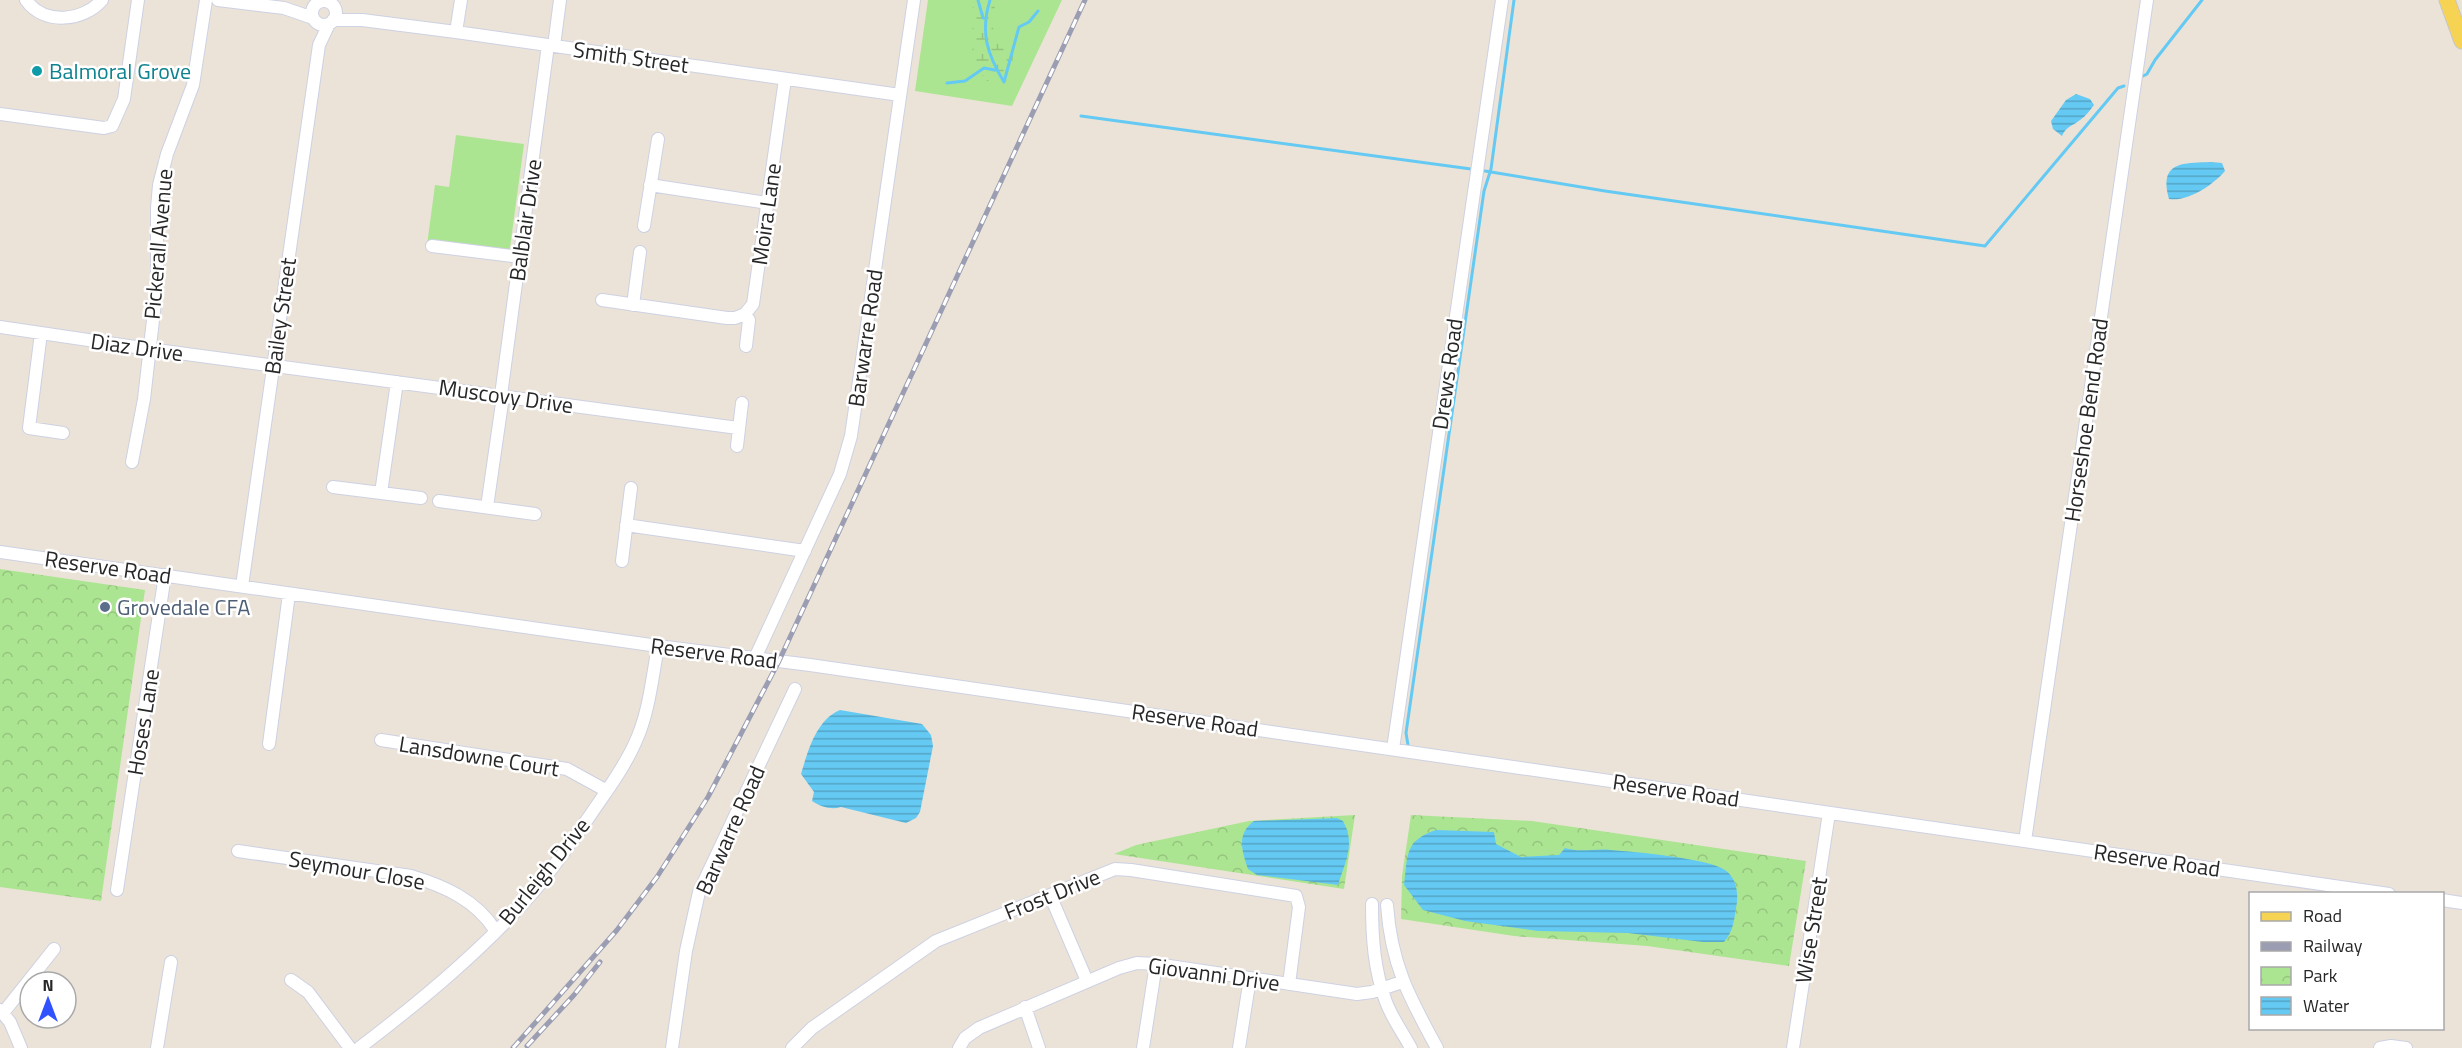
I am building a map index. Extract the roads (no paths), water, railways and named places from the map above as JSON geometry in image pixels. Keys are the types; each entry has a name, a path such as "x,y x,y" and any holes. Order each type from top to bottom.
{"main road":[{"path":"2447,0 2462,41"}],"street":[{"path":"26,0 37,10 49,15 73,18 90,12 102,0"},
{"path":"0,114 104,128 112,126 124,99 138,0"},
{"name":"Pickerall Avenue","path":"132,462 144,399 157,285 159,185 166,154 193,85 206,0"},
{"path":"218,0 324,10"},
{"path":"456,32 461,0"},
{"name":"Balblair Drive","path":"487,507 520,257 551,45 560,0"},
{"name":"Barwarre Road","path":"755,658 840,474 851,436 914,0"},
{"name":"Drews Road","path":"1393,749 1502,0"},
{"name":"Horseshoe Bend Road","path":"2025,841 2147,0"},
{"name":"Smith Street","path":"324,10 362,20 900,95"},
{"name":"Bailey Street","path":"242,586 324,10"},
{"name":"Moira Lane","path":"746,346 749,320 745,314 753,304 785,79"},
{"path":"644,226 658,139"},
{"path":"650,186 767,203"},
{"path":"432,246 520,257"},
{"path":"633,305 639,252"},
{"path":"602,300 727,318 745,314"},
{"name":"Diaz Drive","path":"0,327 273,365"},
{"path":"41,333 29,428 63,433"},
{"name":"Muscovy Drive","path":"273,365 738,428"},
{"path":"381,493 397,382"},
{"path":"737,446 742,403"},
{"path":"333,486 421,498"},
{"path":"622,561 631,488"},
{"path":"439,501 535,514"},
{"path":"626,525 805,551"},
{"name":"Reserve Road","path":"0,552 1393,749 2375,892"},
{"name":"Hoses Lane","path":"117,890 115,867 165,576"},
{"path":"269,744 289,594"},
{"name":"Burleigh Drive","path":"359,1048 431,990 534,890 607,791 634,744 643,721 658,646"},
{"name":"Barwarre Road","path":"672,1048 686,951 699,892 795,689"},
{"name":"Lansdowne Court","path":"381,740 567,769 607,791"},
{"name":"Wise Street","path":"1793,1048 1829,813"},
{"name":"Seymour Close","path":"238,850 411,876 432,882 455,893 476,908 485,915 495,930"},
{"name":"Frost Drive","path":"792,1048 813,1028 928,945 1103,872 1122,869 1290,893 1298,897 1299,907 1289,984"},
{"path":"1050,895 1087,981"},
{"path":"2444,900 2462,903"},
{"path":"1372,904 1374,947 1382,989 1411,1048"},
{"path":"1387,905 1392,948 1402,982 1437,1048"},
{"path":"21,1048 10,1022 2,1011 54,948"},
{"path":"157,1048 171,962"},
{"path":"1143,1048 1156,964"},
{"name":"Giovanni Drive","path":"959,1048 965,1038 979,1028 1128,965 1156,964 1357,994 1402,982"},
{"path":"1239,1048 1250,978"},
{"path":"291,980 308,992 350,1048"},
{"path":"1025,1007 1039,1048"},
{"path":"2380,1048 2391,1046 2406,1048"}],"water":[{"path":"2076,94 2090,99 2094,105 2062,136 2053,129 2051,121 2066,100"},
{"path":"2222,163 2225,171 2214,182 2192,195 2169,199 2167,177 2170,171 2183,164"},
{"path":"840,710 922,724 931,735 933,746 920,812 916,818 906,823 841,807 826,807 812,801 814,792 801,774 814,737 825,721"},
{"path":"1337,818 1343,821 1349,837 1348,853 1338,885 1257,875 1248,869 1242,843 1245,831 1254,821"},
{"path":"1436,830 1494,832 1496,844 1521,857 1559,855 1565,848 1670,856 1716,866 1729,873 1736,887 1737,903 1733,926 1724,942 1703,942 1628,933 1538,931 1465,921 1423,910 1404,885 1407,857 1418,839"}],"waterway":[{"path":"978,0 983,18"},
{"path":"990,0 986,22 987,42 993,62 1004,82"},
{"path":"1408,745 1406,733 1484,191 1491,169 1514,0"},
{"path":"2143,76 2147,74 2155,60 2202,0"},
{"path":"1004,82 1019,27 1029,22 1038,11"},
{"path":"947,83 965,81 984,68 995,70"},
{"path":"1485,171 1605,191 1985,246 2118,88 2124,86"},
{"path":"1081,116 1471,169"}],"railway":[{"path":"513,1048 617,930 657,877 708,797 779,661 1085,0"},
{"path":"527,1046 574,995 600,962"}],"place":[{"name":"Balmoral Grove","path":"37,71"},
{"name":"Grovedale CFA","path":"105,607"}]}
